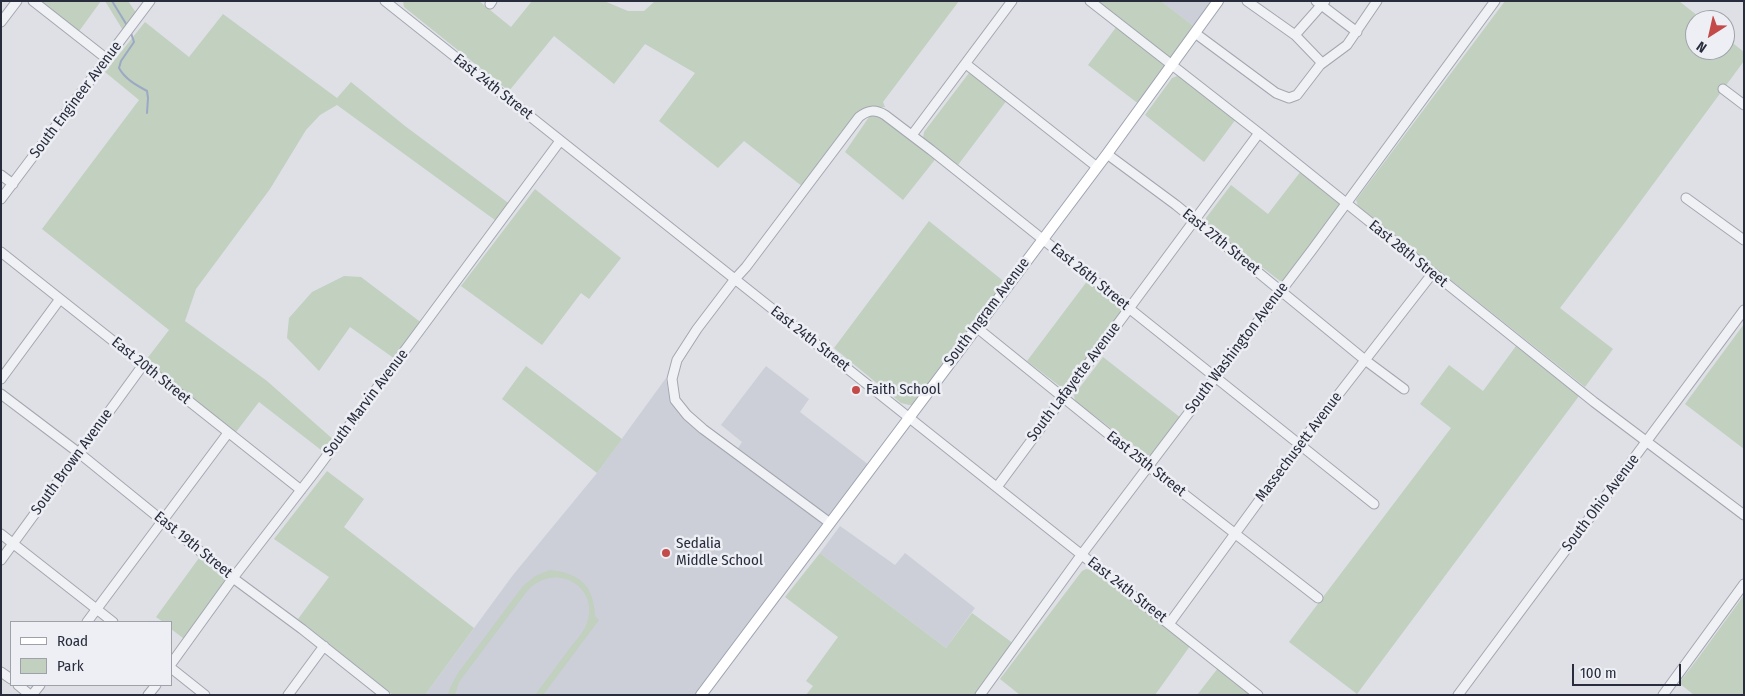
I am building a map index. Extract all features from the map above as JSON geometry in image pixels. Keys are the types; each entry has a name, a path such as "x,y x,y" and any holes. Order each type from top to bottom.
{"main road":[{"name":"South Ingram Avenue","path":"701,695 1107,154 1218,1"}],"street":[{"path":"1,22 17,1"},
{"path":"33,1 107,59"},
{"name":"South Engineer Avenue","path":"1,199 150,1"},
{"path":"912,135 1012,1"},
{"name":"East 28th Street","path":"1090,1 1259,133 1432,274 1646,442 1744,515"},
{"path":"1247,1 1295,35 1322,63"},
{"path":"1195,33 1276,94 1288,98 1297,95 1322,63 1347,46 1377,1"},
{"name":"South Washington Avenue","path":"980,695 1082,554 1495,1"},
{"name":"East 24th Street","path":"388,2 560,141 1258,695"},
{"path":"1295,35 1321,3 1357,32"},
{"path":"966,64 1097,167"},
{"path":"1723,89 1744,104"},
{"name":"East 26th Street","path":"830,523 686,415 676,400 672,379 677,360 697,329 735,279 746,268 859,117 866,112 877,110 912,135 1374,504"},
{"name":"South Lafayette Avenue","path":"997,487 1259,133"},
{"name":"South Marvin Avenue","path":"172,665 233,578 301,490 560,141"},
{"name":"East 27th Street","path":"1107,154 1194,220 1365,360 1404,389"},
{"path":"1,175 13,184"},
{"path":"1686,198 1744,240"},
{"name":"East 20th Street","path":"1,252 301,490"},
{"name":"Massechusett Avenue","path":"1169,624 1300,445 1432,274"},
{"path":"1,379 60,299"},
{"name":"South Ohio Avenue","path":"1458,695 1744,310"},
{"name":"East 25th Street","path":"976,327 1148,466 1318,598"},
{"name":"South Brown Avenue","path":"1,560 143,365"},
{"name":"East 19th Street","path":"1,394 79,453 233,578 324,646 385,695"},
{"path":"88,621 228,432"},
{"path":"1,534 113,621"},
{"path":"1663,695 1744,584"},
{"path":"288,695 324,646"},
{"path":"172,667 205,695"},
{"path":"19,686 31,695"}],"shaded area":[{"path":"1161,1 1216,1 1196,28"},
{"path":"766,366 809,399 800,412 869,465 829,517 738,448 742,442 721,425"},
{"name":"Sedalia Middle School","path":"666,378 669,395 679,414 824,523 695,695 425,695 513,575 597,473"},
{"path":"840,526 895,565 905,553 975,608 946,648 820,553"}],"green space":[{"path":"36,1 101,1 77,34"},
{"path":"105,1 128,1 137,14 124,32"},
{"path":"403,1 479,1 511,27 532,1 604,1 628,11 644,11 655,1 959,1 883,102 885,107 872,108 807,190 744,141 718,168 659,121 695,73 645,44 614,84 554,36 509,91 404,7"},
{"path":"1094,1 1161,1 1196,28 1171,58 1123,20 1116,19"},
{"path":"1505,1 1679,1 1690,10 1685,10 1685,60 1735,60 1735,45 1744,52 1744,61 1560,308 1613,349 1585,387 1358,206 1356,200"},
{"path":"223,14 337,98 351,82 405,126 511,205 499,223 337,105 320,115 306,130 270,189 196,289 185,321 267,381 335,441 325,453 259,402 233,436 145,364 169,330 42,229 139,100 105,72 145,22 189,57"},
{"path":"1117,26 1165,64 1165,71 1140,105 1088,65"},
{"path":"969,73 973,73 1007,100 958,165 923,138 924,132"},
{"path":"1177,76 1236,119 1204,162 1145,115 1172,78"},
{"path":"876,113 937,157 903,200 845,152 869,117"},
{"path":"1301,171 1340,203 1339,208 1285,281 1280,281 1206,224 1206,218 1231,185 1268,214"},
{"path":"535,189 621,258 589,299 581,293 542,345 461,286"},
{"path":"929,221 1007,284 916,405 909,405 901,403 834,348"},
{"path":"344,276 361,277 423,324 395,359 350,327 319,371 287,338 289,318 312,292"},
{"path":"1088,280 1127,311 1066,391 1027,361"},
{"path":"1744,324 1744,449 1685,404"},
{"path":"1516,346 1579,396 1357,694 1289,642 1451,428 1420,404 1449,365 1483,391"},
{"path":"1103,357 1181,418 1152,455 1146,455 1075,401 1074,395"},
{"path":"526,366 622,439 597,473 502,399"},
{"path":"327,471 364,499 344,527 474,628 425,695 393,695 298,619 329,577 274,539"},
{"path":"820,553 946,648 972,613 1014,644 977,695 806,695 813,686 806,681 838,637 785,597"},
{"path":"199,558 230,584 187,641 172,630 172,621 162,621 156,617"},
{"path":"1086,569 1099,572 1190,646 1155,695 1020,695 1000,679 1082,571"},
{"path":"550,570 570,574 583,583 592,597 595,616 599,620 543,695 535,695 584,630 587,623 589,610 587,599 581,589 573,582 562,578 551,578 539,582 528,590 459,682 455,695 448,695 458,673 523,586 535,576"},
{"path":"1744,595 1744,695 1694,695 1679,683"},
{"path":"1218,668 1252,695 1197,695"}],"waterway":[{"path":"112,1 128,27"},
{"path":"131,33 134,42 121,61 119,68 128,79 147,91 147,113"}],"place":[{"name":"Faith School","path":"856,390"},
{"name":"Sedalia Middle School","path":"666,553"}]}
